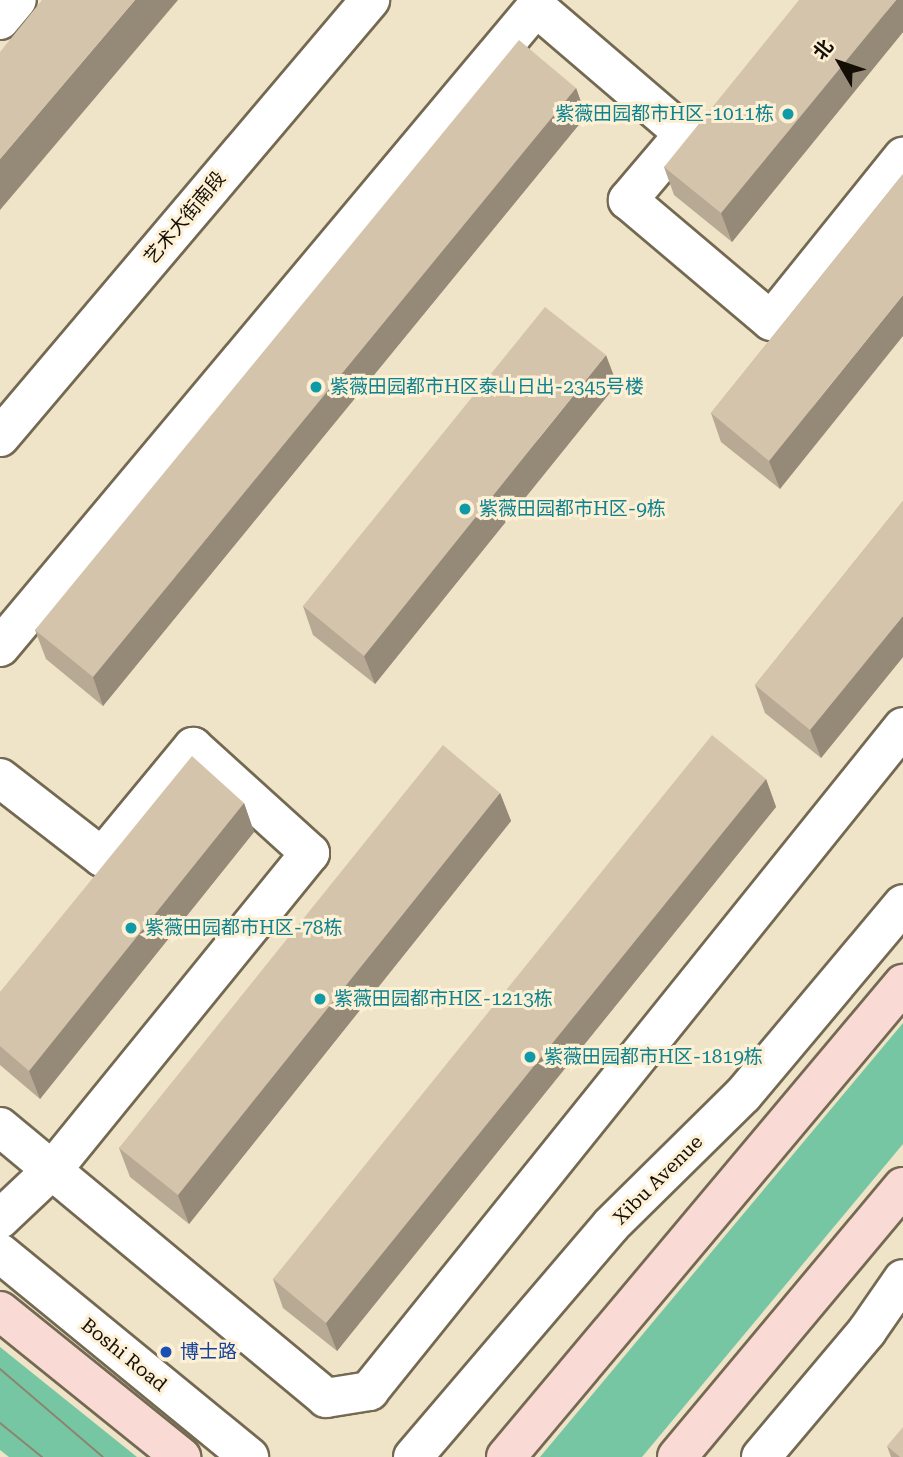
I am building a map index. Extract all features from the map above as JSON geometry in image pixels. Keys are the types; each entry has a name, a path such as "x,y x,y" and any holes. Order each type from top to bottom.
{"main road":[{"path":"506,1457 903,984"},
{"path":"677,1457 903,1187"},
{"path":"0,1311 181,1457"}],"street":[{"path":"0,20 17,0"},
{"name":"艺术大街南段","path":"0,437 370,0"},
{"path":"0,647 536,7 684,134 628,200 771,321 903,157"},
{"path":"0,1127 326,1398 369,1391 903,727"},
{"path":"0,778 102,857 193,747 310,853 52,1169 0,1219"},
{"name":"Xibu Avenue","path":"413,1457 611,1226 743,1095 903,904"},
{"name":"Boshi Road","path":"0,1253 249,1457"},
{"path":"761,1457 867,1331 903,1279"}],"green space":[{"path":"903,1023 903,1144 642,1457 540,1457"},
{"path":"0,1347 137,1457 9,1457 0,1450"}],"building":[{"path":"42,0 135,0 0,159 0,52"},
{"name":"紫薇田园都市H区-1011栋","path":"799,0 896,0 721,213 664,167"},
{"name":"紫薇田园都市H区泰山日出-2345号楼","path":"519,40 576,88 93,677 35,630"},
{"path":"903,174 903,295 769,461 711,413"},
{"name":"紫薇田园都市H区-9栋","path":"545,307 606,355 364,656 303,606"},
{"path":"903,501 903,616 810,730 755,685"},
{"name":"紫薇田园都市H区-1819栋","path":"712,735 766,779 326,1323 273,1279"},
{"name":"紫薇田园都市H区-1213栋","path":"443,745 500,793 178,1195 119,1148"},
{"name":"紫薇田园都市H区-78栋","path":"192,756 244,803 29,1071 0,1046 0,992"},
{"path":"903,1427 903,1457 900,1457 887,1446"}],"tram line":[{"path":"0,1369 103,1457"},
{"path":"0,1423 42,1457"}],"place":[{"name":"紫薇田园都市H区-1011栋","path":"788,114"},
{"name":"紫薇田园都市H区泰山日出-2345号楼","path":"316,387"},
{"name":"紫薇田园都市H区-9栋","path":"465,509"},
{"name":"紫薇田园都市H区-78栋","path":"131,928"},
{"name":"紫薇田园都市H区-1213栋","path":"320,999"},
{"name":"紫薇田园都市H区-1819栋","path":"530,1057"},
{"name":"博士路","path":"166,1352"}]}
